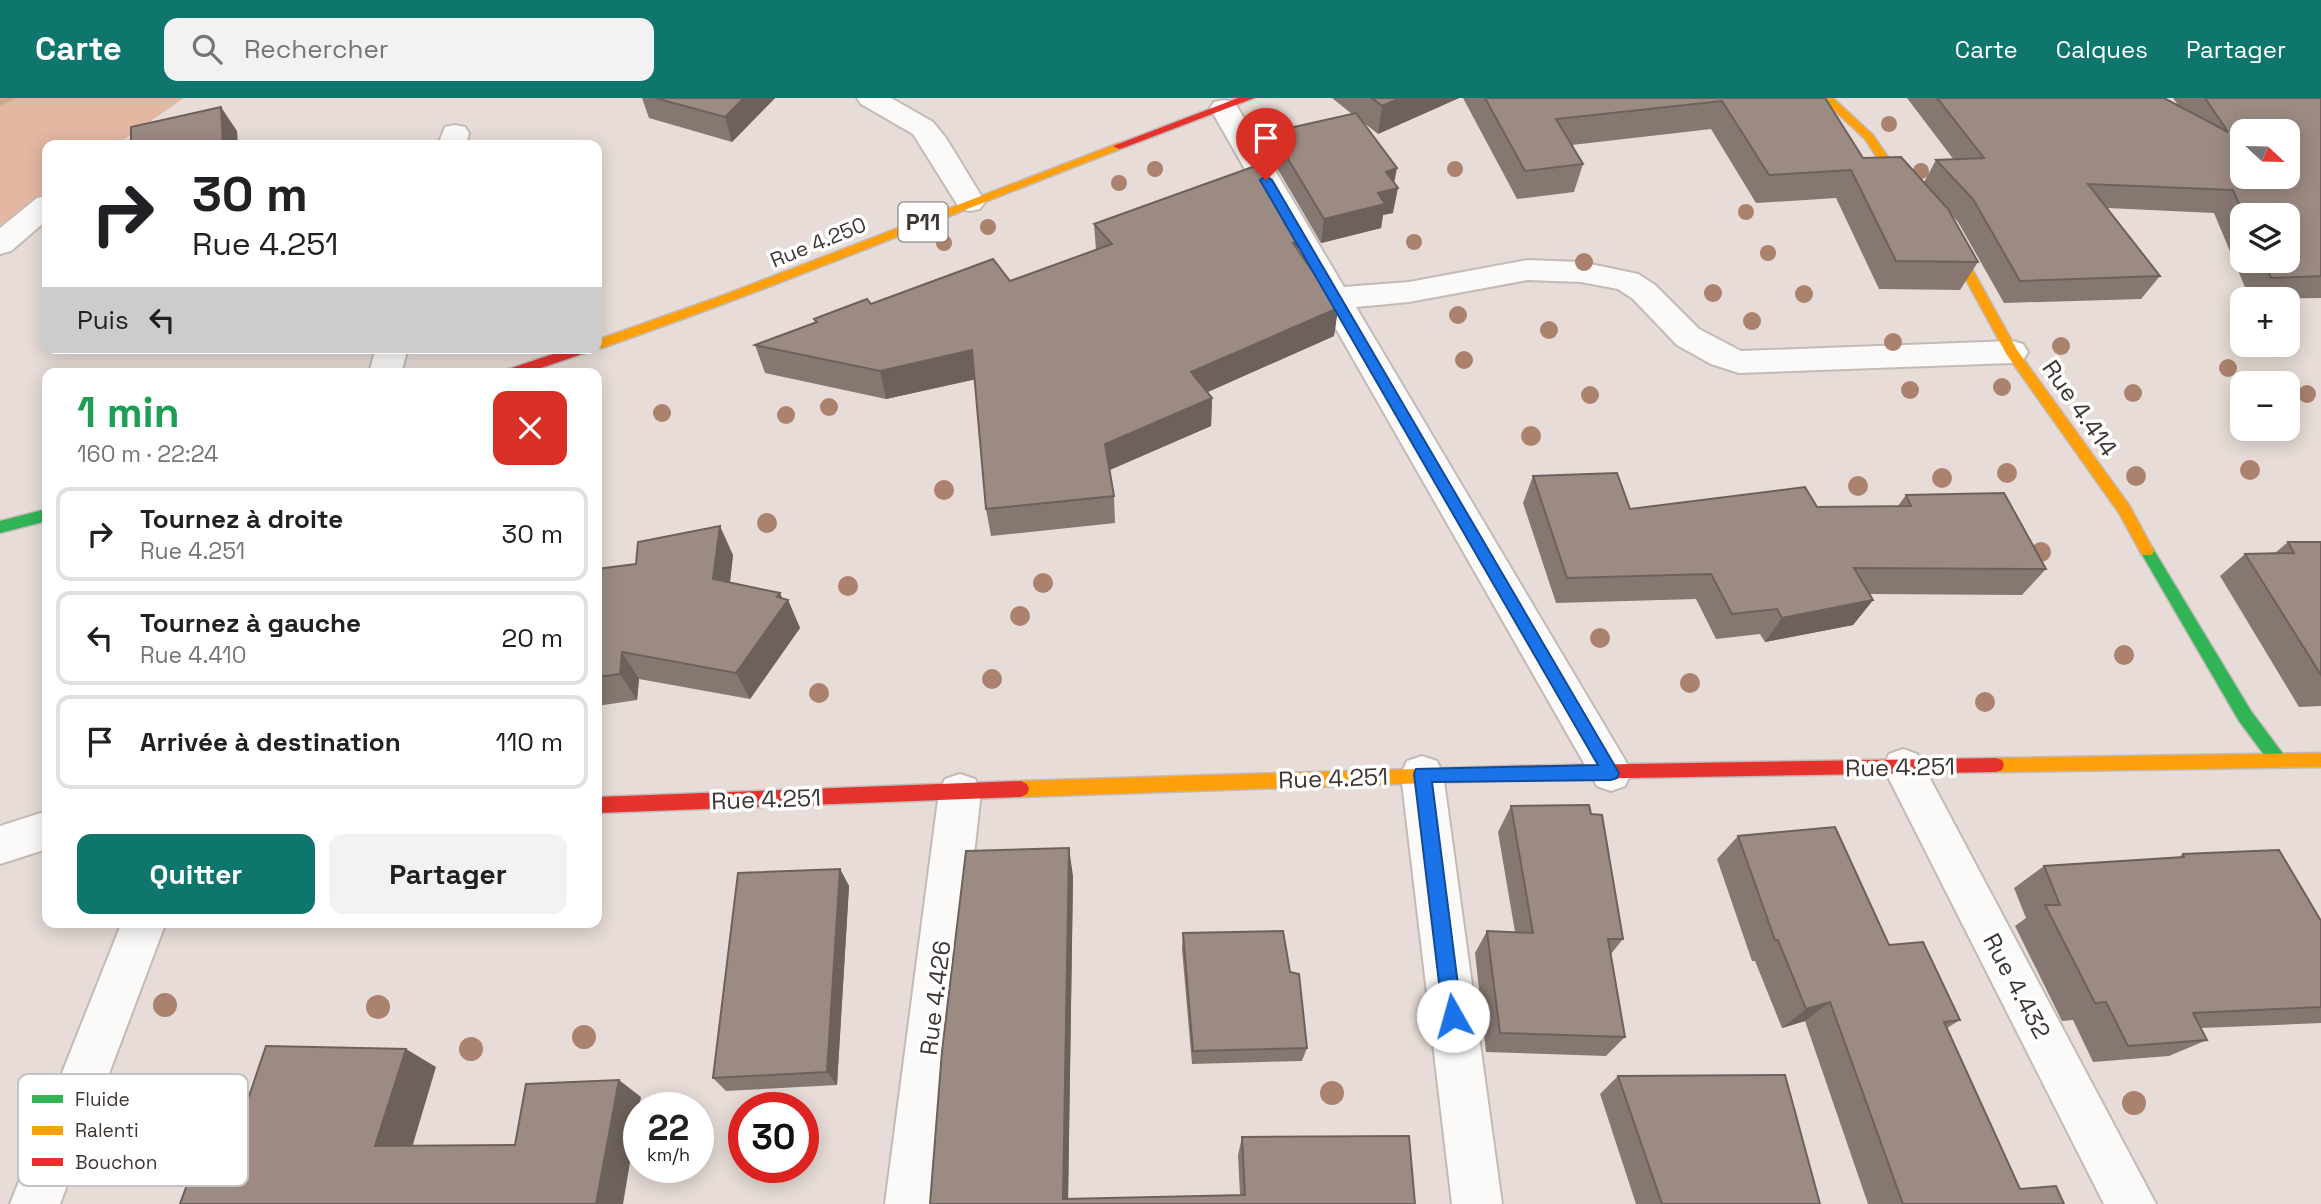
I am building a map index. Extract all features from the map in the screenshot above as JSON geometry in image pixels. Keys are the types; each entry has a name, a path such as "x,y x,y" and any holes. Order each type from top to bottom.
{"street":[{"path":"871,98 923,128 932,138 970,202"},
{"name":"Rue 4.414","path":"1828,98 1869,137 1891,170 1945,230 2012,352 2124,509 2245,716 2277,759"},
{"path":"1236,103 1335,298 1611,773"},
{"name":"Rue 4.250","path":"602,343 720,303 970,202 1236,103"},
{"path":"0,244 42,209"},
{"path":"1335,298 1409,292 1528,270 1581,272 1627,281 1644,292 1688,337 1739,362 2012,352"},
{"path":"526,368 568,354"},
{"path":"0,527 42,516"},
{"name":"Rue 4.251","path":"602,805 1422,774 2321,760"},
{"name":"Rue 4.432","path":"1903,767 2131,1204"},
{"path":"1422,774 1477,1204"},
{"name":"Rue 4.426","path":"910,1204 960,792"},
{"path":"0,845 42,832"},
{"path":"85,1074 142,928"},
{"path":"35,1204 42,1186"}],"shaded area":[{"path":"0,98 184,98 123,140 42,140 42,196 0,225"}],"building":[{"path":"655,98 744,98 725,117"},
{"path":"1372,98 1400,98 1382,106"},
{"path":"1485,98 1825,98 1863,158 1901,157 1948,209 1978,262 1896,261 1851,170 1769,175 1722,101 1556,119 1583,164 1525,171"},
{"path":"1937,98 2164,98 2228,132 2205,98 2321,98 2321,276 2271,278 2269,273 2300,273 2300,203 2239,203 2233,190 2088,184 2160,276 2020,281 1973,199 1936,160 1984,158"},
{"path":"221,107 223,140 131,140 131,127"},
{"path":"1356,113 1397,168 1386,172 1398,188 1378,193 1385,204 1324,219 1272,132"},
{"path":"1258,165 1292,223 1285,224 1299,242 1293,243 1338,308 1191,372 1212,398 1105,444 1114,496 986,509 972,350 880,371 755,345 817,322 814,319 867,299 871,304 993,259 1010,281 1112,244 1094,224"},
{"path":"1617,473 1630,509 1805,487 1817,507 1911,506 1906,495 2004,493 2046,569 1854,568 1873,600 1782,618 1777,609 1732,614 1711,574 1567,578 1533,476"},
{"path":"720,526 713,579 780,593 777,597 788,600 736,673 622,652 620,674 602,676 602,568 636,564 638,542"},
{"path":"2288,542 2321,542 2321,675 2245,554 2294,553"},
{"path":"1589,805 1591,814 1602,815 1623,939 1608,939 1625,1037 1500,1033 1487,931 1533,933 1511,806"},
{"path":"1835,827 1889,945 1923,942 1960,1020 1944,1022 2020,1189 2056,1186 2064,1204 1903,1204 1830,1002 1806,1009 1778,940 1775,940 1738,836"},
{"path":"1069,848 1063,1199 1245,1195 1242,1137 1409,1136 1415,1204 930,1204 942,1051 966,851"},
{"path":"2279,850 2321,921 2321,1007 2193,1013 2207,1040 2128,1046 2106,1002 2095,1003 2045,905 2060,905 2044,866 2184,857 2183,854"},
{"path":"840,869 827,1072 713,1078 738,873"},
{"path":"1283,931 1290,972 1299,974 1307,1048 1193,1051 1183,933"},
{"path":"266,1046 406,1049 375,1146 515,1145 526,1084 619,1080 596,1204 180,1204 186,1186 248,1186 248,1099"},
{"path":"1785,1075 1820,1204 1662,1204 1618,1076"}],"waterway":[{"path":"0,102 10,98"}],"traffic: fast":[{"path":"0,527 42,516"},
{"path":"2147,551 2245,716 2277,759"}],"traffic: slow":[{"path":"1827,98 1869,137 1891,170 1945,230 2012,352 2124,509 2147,551"},
{"path":"602,343 729,298 1119,146"},
{"path":"1996,765 2321,760"},
{"path":"1021,789 1513,773"}],"traffic: jam":[{"path":"1119,146 1248,98"},
{"path":"526,368 568,354"},
{"path":"1513,773 1996,765"},
{"path":"602,805 1021,789"}],"route":[{"path":"1266,180 1611,773 1422,774 1453,1016"}]}
